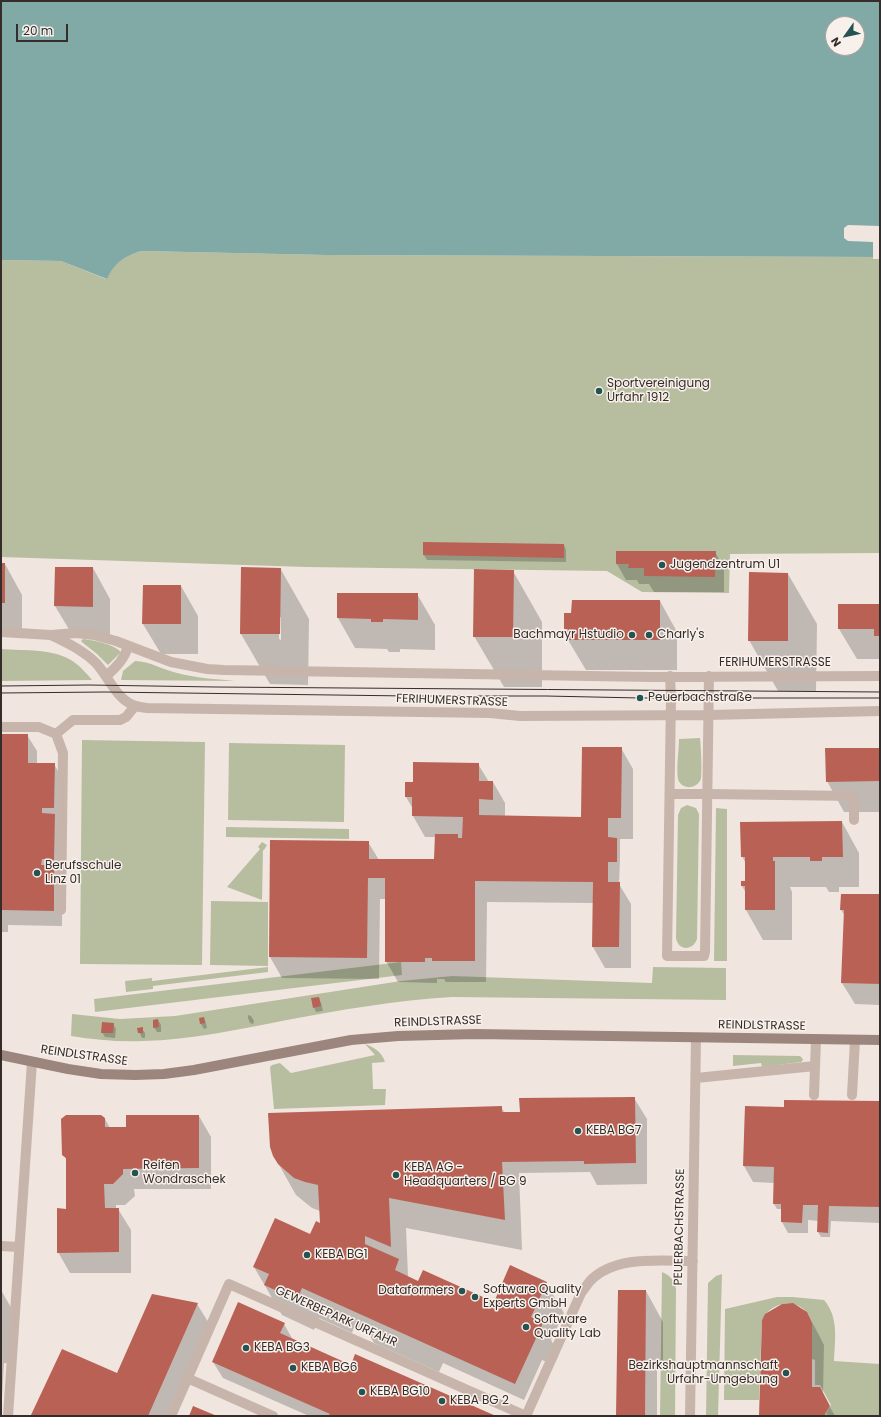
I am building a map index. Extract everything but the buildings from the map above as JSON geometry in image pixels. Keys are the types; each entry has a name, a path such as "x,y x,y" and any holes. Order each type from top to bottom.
{"street":[{"name":"FERIHUMERSTRASSE","path":"1,632 51,635 76,633 94,635 116,641 171,662 207,669 224,670 670,676 880,676"},
{"name":"FERIHUMERSTRASSE","path":"51,635 84,653 96,664 125,700 135,706 147,708 490,713 520,716 709,715 880,711"},
{"path":"106,676 121,660 126,653 128,646"},
{"path":"670,676 671,715 667,956 700,956 705,954 709,676"},
{"path":"56,734 73,720 120,720 135,706"},
{"path":"1,727 39,727 56,734 64,753 61,910"},
{"path":"670,794 854,796 854,820"},
{"name":"REINDLSTRASSE","path":"1,1055 101,1074 135,1075 164,1074 194,1070 351,1040 398,1036 475,1034 880,1040"},
{"name":"PEUERBACHSTRASSE","path":"690,1416 696,1038"},
{"path":"814,1095 816,1040"},
{"path":"852,1095 855,1040"},
{"path":"8,1416 32,1062"},
{"path":"696,1078 815,1066"},
{"path":"1,1246 19,1247"},
{"name":"GEWERBEPARK URFAHR","path":"171,1416 229,1284 526,1416 581,1294 590,1281 602,1271 629,1262 693,1261"},
{"path":"188,1378 274,1416"}],"green space":[{"path":"141,251 326,255 880,257 880,553 730,554 729,593 642,592 607,571 306,567 1,557 1,260 61,261 106,279 109,273 120,261"},
{"path":"83,639 108,644 121,652 108,665 81,641"},
{"path":"1,649 39,651 58,654 74,662 92,680 1,681"},
{"path":"135,661 146,662 184,675 235,681 121,680 123,671"},
{"path":"700,738 701,778 697,785 686,787 680,783 677,775 679,739"},
{"path":"82,740 205,742 202,965 80,964"},
{"path":"229,743 345,745 344,822 228,820"},
{"path":"687,805 696,808 699,814 697,939 692,946 686,948 682,947 677,942 676,938 678,815 681,808"},
{"path":"716,808 727,809 727,961 714,961"},
{"path":"226,827 349,829 349,839 226,837"},
{"path":"262,842 267,845 263,850 262,900 227,887 260,849 258,847"},
{"path":"211,901 268,902 268,966 210,965"},
{"path":"401,962 402,975 95,1012 94,999"},
{"path":"268,967 268,972 153,986 153,989 126,992 125,981 152,978 152,981"},
{"path":"653,967 726,968 726,1000 452,997 410,1000 369,1006 216,1034 180,1039 125,1041 98,1040 71,1036 72,1014 120,1019 175,1016 401,981 452,976 652,983"},
{"path":"365,1044 377,1050 382,1055 385,1062 372,1063 373,1089 386,1089 385,1105 274,1109 270,1067 272,1065 280,1063 291,1073 375,1055"},
{"path":"733,1055 800,1056 803,1060 801,1062 762,1067 761,1063 733,1066"},
{"path":"662,1272 672,1279 676,1289 675,1416 660,1416"},
{"path":"722,1274 718,1416 706,1416 708,1283 716,1276"},
{"path":"777,1297 824,1300 829,1307 834,1321 834,1361 880,1364 880,1416 828,1416 826,1413 831,1405 820,1385 815,1385 815,1360 812,1359 812,1323 803,1308 788,1304 781,1304 773,1308 762,1320 759,1400 724,1400 725,1309"}],"water":[{"path":"1,1 880,1 880,257 326,255 141,251 117,264 107,279 61,261 1,260"}],"pier":[{"path":"848,225 880,226 880,259 873,259 873,242 848,241 844,238 844,228"}],"tram line":[{"path":"1,686 89,685 880,692"},
{"path":"1,693 105,692 640,698 880,698"}],"place":[{"name":"Sportvereinigung Urfahr 1912","path":"599,391"},
{"name":"Jugendzentrum U1","path":"662,565"},
{"name":"Bachmayr Hstudio","path":"632,635"},
{"name":"Charly's","path":"649,635"},
{"name":"Peuerbachstraße","path":"640,698"},
{"name":"Berufsschule Linz 01","path":"37,873"},
{"name":"KEBA BG7","path":"578,1131"},
{"name":"Reifen Wondraschek","path":"135,1173"},
{"name":"KEBA AG - Headquarters / BG 9","path":"396,1175"},
{"name":"KEBA BG1","path":"307,1255"},
{"name":"Dataformers","path":"462,1291"},
{"name":"Software Quality Experts GmbH","path":"475,1297"},
{"name":"Software Quality Lab","path":"526,1327"},
{"name":"KEBA BG3","path":"246,1348"},
{"name":"KEBA BG6","path":"293,1368"},
{"name":"Bezirkshauptmannschaft Urfahr-Umgebung","path":"786,1373"},
{"name":"KEBA BG10","path":"362,1392"},
{"name":"KEBA BG 2","path":"442,1401"}]}
